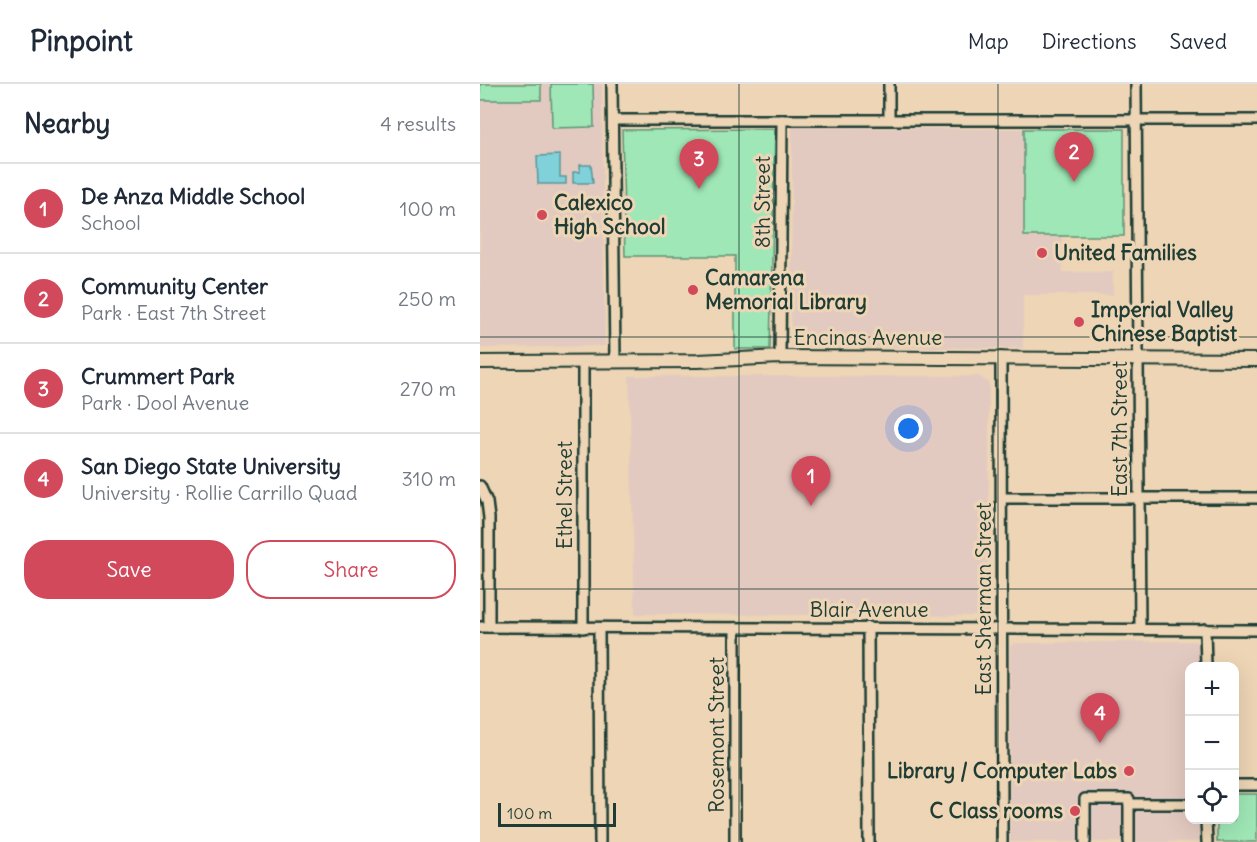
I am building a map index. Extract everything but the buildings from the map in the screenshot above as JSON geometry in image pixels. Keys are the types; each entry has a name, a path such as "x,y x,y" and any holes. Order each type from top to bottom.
{"street":[{"path":"612,84 615,361"},
{"path":"889,84 889,119"},
{"name":"East 7th Street","path":"1136,84 1140,629"},
{"path":"614,120 1257,120"},
{"name":"8th Street","path":"780,357 782,120"},
{"name":"Encinas Avenue","path":"480,362 698,361 780,357 1257,360"},
{"name":"East Sherman Street","path":"1001,357 1002,842"},
{"name":"Ethel Street","path":"583,361 583,628"},
{"path":"480,486 487,502 489,518 484,627"},
{"path":"1002,498 1257,498"},
{"name":"Blair Avenue","path":"484,627 1257,630"},
{"path":"868,627 869,842"},
{"path":"599,628 600,842"},
{"name":"Rosemont Street","path":"735,628 735,842"},
{"path":"1205,629 1206,662"},
{"path":"1239,785 1257,785"},
{"path":"1085,842 1085,799 1130,799 1129,842"},
{"path":"1130,804 1185,804"},
{"path":"1206,824 1207,842"}],"shaded area":[{"name":"Calexico High School","path":"480,84 602,84 605,346 480,348"},
{"path":"792,127 1024,129 1024,234 1062,234 1063,272 1113,272 1113,295 1023,295 1023,348 791,347"},
{"path":"629,376 979,376 989,383 989,616 635,614"},
{"path":"1195,641 1200,647 1200,662 1185,662 1185,824 1199,824 1199,842 1010,842 1010,648 1016,643"}],"green space":[{"path":"480,84 541,84 541,100 480,100"},
{"path":"551,84 593,84 594,127 552,128"},
{"path":"775,129 770,349 735,349 735,256 625,256 622,130"},
{"path":"1024,129 1124,129 1124,236 1024,236"},
{"path":"1239,794 1257,794 1257,842 1217,842 1217,824 1239,824"}],"water":[{"path":"560,155 560,177 566,177 566,184 538,184 537,156"},
{"path":"580,165 591,165 593,183 573,183 573,172 580,172"}],"place":[{"name":"Community Center","path":"1074,182"},
{"name":"Crummert Park","path":"699,189"},
{"name":"Calexico High School","path":"542,215"},
{"name":"United Families","path":"1042,253"},
{"name":"Camarena Memorial Library","path":"693,290"},
{"name":"Imperial Valley Chinese Baptist","path":"1079,322"},
{"name":"De Anza Middle School","path":"811,506"},
{"name":"San Diego State University","path":"1100,743"},
{"name":"Library / Computer Labs","path":"1129,771"},
{"name":"C Class rooms","path":"1075,811"}]}
